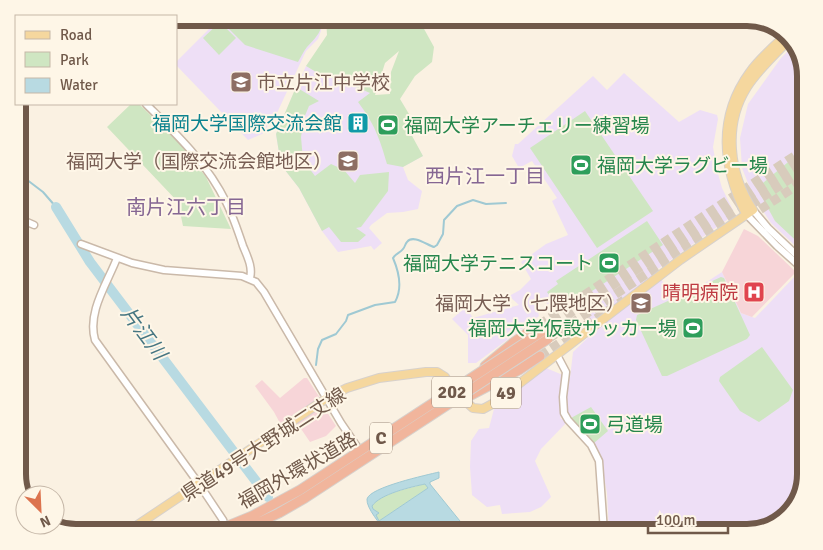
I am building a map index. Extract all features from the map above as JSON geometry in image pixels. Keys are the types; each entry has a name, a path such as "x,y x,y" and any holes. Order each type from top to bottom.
{"highway":[{"name":"福岡外環状道路","path":"239,524 278,504 454,391 514,342 543,332"},
{"name":"C","path":"233,524 300,490 543,332"},
{"name":"C","path":"255,524 305,498 543,332"},
{"name":"福岡外環状道路","path":"264,524 308,500 464,399 519,370 540,356"}],"main road":[{"path":"750,212 736,192 728,168 726,150 728,121 739,89 749,72 781,40"},
{"path":"750,212 733,162 732,138 736,113 747,87 759,70 785,44"},
{"name":"県道49号大野城二丈線","path":"139,524 327,398 348,388 379,378 437,372 445,377 454,391 473,408 483,409 557,355 680,260 750,212"}],"street":[{"path":"147,105 189,148 214,180 227,203 238,231 252,271 250,278"},
{"path":"750,212 797,255"},
{"path":"750,212 777,246 797,263"},
{"path":"26,222 34,225"},
{"path":"81,244 132,263 164,270 242,276 256,282 264,292 354,444 367,461"},
{"path":"117,258 93,316 92,331 95,340 199,484 225,524"},
{"path":"557,355 566,372 563,397 564,413 568,420 591,444 599,461 603,524"}],"shaded area":[{"name":"市立片江中学校","path":"212,26 321,26 318,39 306,51 276,115 273,115 264,133 248,140 178,67 178,60"},
{"path":"789,50 795,63 797,76 797,247 771,223 753,196 742,168 740,138 748,104 781,58"},
{"name":"福岡大学（国際交流会館地区）","path":"306,66 321,75 338,79 377,96 410,134 423,156 403,167 408,180 422,191 418,209 387,213 371,225 369,228 382,243 374,250 371,246 338,252 322,231 299,188 281,165 276,134"},
{"name":"福岡大学（七隈地区）","path":"624,73 679,122 700,110 717,115 713,147 722,188 733,210 731,217 655,271 674,297 705,283 722,272 741,313 755,318 797,274 796,484 788,502 769,519 747,524 609,524 607,493 598,449 567,411 560,418 567,422 541,449 535,461 551,497 541,507 530,512 502,514 500,505 487,507 472,495 471,441 479,429 489,428 494,409 546,368 570,378 573,352 596,330 578,306 548,304 543,301 536,304 539,316 476,363 468,363 468,335 452,319 466,307 473,318 519,305 509,296 520,290 531,279 521,262 546,244 568,235 552,201 557,198 532,161 519,168 512,156 515,144 518,144 593,76 607,90"},
{"name":"晴明病院","path":"744,229 758,236 796,272 752,317 741,313 722,272"},
{"path":"304,378 307,378 320,398 281,425 255,386 262,380 280,398"},
{"path":"323,406 336,426 326,436 310,442 297,423"}],"green space":[{"path":"216,26 224,26 236,38 219,55 203,38"},
{"path":"226,26 321,26 318,34 298,62 245,45"},
{"path":"326,26 422,26 434,47 432,62 415,76 400,99 421,134 411,134 423,156 403,167 387,164 376,132 358,102 370,93 338,79 321,75 306,66 327,35","holes":["399,51 391,72 390,94 375,95 385,63"]},
{"path":"296,87 319,101 309,106 304,118 301,137 303,160 315,176 331,164 344,170 355,183 360,175 389,172 388,191 361,227 356,228 366,235 358,242 341,242 329,227 322,231 299,188 281,165 276,134"},
{"path":"130,105 140,105 181,145 206,177 231,229 183,226 178,202 107,127"},
{"name":"福岡大学ラグビー場","path":"585,111 653,211 597,248 530,148"},
{"path":"797,155 797,242 775,221 757,188"},
{"name":"福岡大学テニスコート","path":"647,221 663,245 572,304 567,297 556,305 547,292 558,284 556,281"},
{"name":"福岡大学仮設サッカー場","path":"721,277 724,278 750,335 747,339 667,376 662,376 636,320 637,315"},
{"path":"762,347 793,390 789,401 759,422 740,411 719,381 720,377"},
{"name":"弓道場","path":"591,407 608,431 594,443 571,418"},
{"path":"425,484 428,488 379,521 375,515 379,513 372,506 376,502 396,492"}],"water":[{"path":"439,472 439,478 430,482 430,484 460,521 459,524 380,524 369,507 367,499 378,490","holes":["425,484 428,488 379,521 376,515 379,513 372,506 376,502 396,492 412,487"]}],"waterway":[{"name":"片江川","path":"26,179 43,192 56,207"},
{"path":"316,365 318,349 322,340 336,334 346,321 348,315 375,305 395,302 399,291 399,280 393,258 403,249 407,242 413,239 434,247 437,245 443,234 444,220 457,206 473,200 486,204 506,203"},
{"name":"片江川","path":"56,207 90,262 268,497"}],"tunnel":[{"path":"539,325 797,154"},
{"path":"543,331 797,164"},
{"path":"548,339 797,174"},
{"path":"749,217 797,185"},
{"path":"540,356 624,300"}],"place":[{"name":"市立片江中学校","path":"241,82"},
{"name":"福岡大学国際交流会館","path":"358,123"},
{"name":"福岡大学アーチェリー練習場","path":"388,125"},
{"name":"福岡大学（国際交流会館地区）","path":"348,161"},
{"name":"福岡大学ラグビー場","path":"581,165"},
{"name":"福岡大学テニスコート","path":"609,263"},
{"name":"晴明病院","path":"754,292"},
{"name":"福岡大学（七隈地区）","path":"641,303"},
{"name":"福岡大学仮設サッカー場","path":"693,328"},
{"name":"弓道場","path":"590,424"}],"district":[{"name":"西片江一丁目","path":"485,176"},
{"name":"南片江六丁目","path":"186,207"}]}
